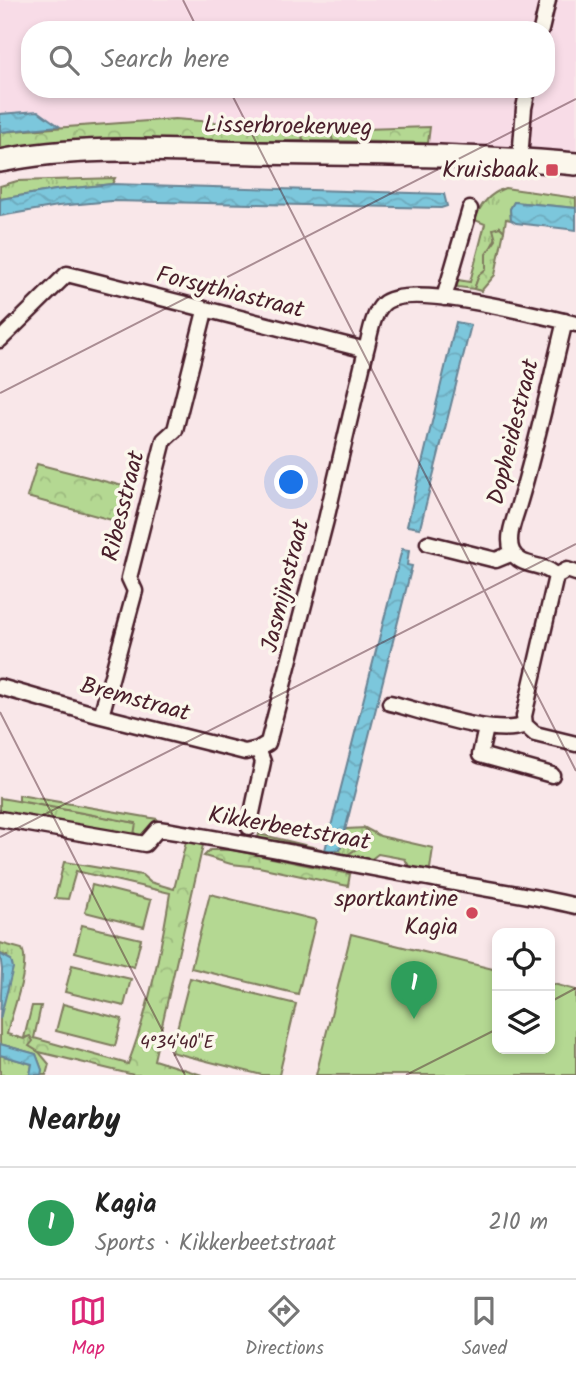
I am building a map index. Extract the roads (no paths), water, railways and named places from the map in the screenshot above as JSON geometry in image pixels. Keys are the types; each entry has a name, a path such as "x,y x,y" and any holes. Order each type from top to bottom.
{"main road":[{"name":"Lisserbroekerweg","path":"0,161 22,156 102,150 520,159 576,164"}],"street":[{"path":"543,21 548,0"},
{"path":"520,159 526,98"},
{"path":"366,350 375,318 384,303 398,298 444,298 470,209"},
{"name":"Forsythiastraat","path":"0,340 67,274 366,350"},
{"name":"Dopheidestraat","path":"444,298 485,303 571,323 509,541 513,553"},
{"name":"Ribesstraat","path":"101,716 135,591 129,578 164,440 175,430 205,311"},
{"name":"Jasmijnstraat","path":"258,749 268,743 326,520 366,350"},
{"path":"428,543 496,560 513,553 522,562 552,571 556,576"},
{"path":"576,573 566,570 556,576 524,716 526,725 535,734 576,744"},
{"name":"Bremstraat","path":"0,687 244,752 258,749"},
{"path":"390,703 486,727 515,730 526,725"},
{"path":"486,727 480,755 552,775"},
{"path":"249,827 263,762 258,749"},
{"name":"Kikkerbeetstraat","path":"0,819 145,844 158,829 527,894 576,906"}],"water":[{"path":"38,111 59,126 0,132 0,114"},
{"path":"112,184 444,194 447,206 112,201 58,206 0,216 0,199"},
{"path":"514,202 576,208 576,230 516,223 511,220 510,209"},
{"path":"456,322 471,325 420,528 407,526"},
{"path":"402,549 409,550 407,565 412,566 340,850 325,850"},
{"path":"0,954 11,960 13,968 0,1019 2,970"},
{"path":"0,1044 36,1054 42,1070 41,1075 30,1075 32,1064 0,1055"}],"place":[{"name":"Kruisbaak","path":"552,170"},
{"name":"sportkantine Kagia","path":"472,913"},
{"name":"Kagia","path":"414,1019"}]}
